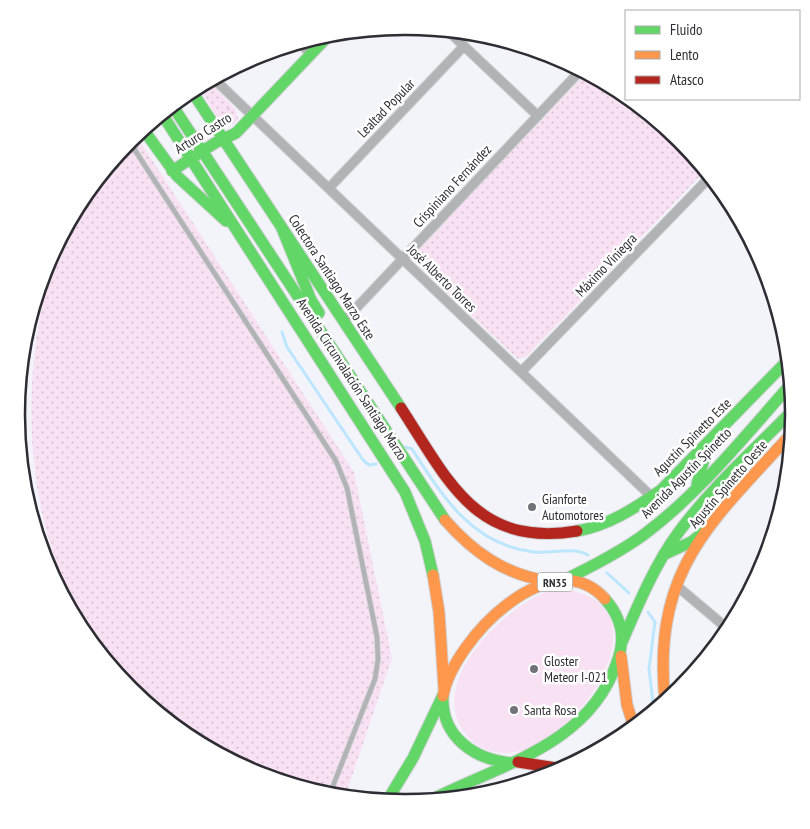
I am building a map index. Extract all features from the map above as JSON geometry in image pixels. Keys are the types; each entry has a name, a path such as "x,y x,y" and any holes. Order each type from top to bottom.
{"main road":[{"name":"Arturo Castro","path":"172,171 202,151 236,133 320,44"},
{"name":"Colectora Santiago Marzo Este","path":"196,98 448,480"},
{"name":"Avenida Circunvalación Santiago Marzo","path":"176,112 434,506 470,546 493,564 513,574 535,580 559,581"},
{"name":"Avenida Circunvalación Santiago Marzo","path":"166,120 394,472 410,502 429,551 436,579 441,625 443,692"},
{"path":"147,135 172,171 238,231"},
{"path":"281,226 311,300 362,380 391,442"},
{"name":"Agustín Spinetto Este","path":"448,480 469,506 487,520 507,528 538,536 565,535 591,528 652,497 674,479 782,366"},
{"name":"Avenida Agustín Spinetto","path":"559,581 606,560 666,517 784,391"},
{"path":"632,719 626,697 621,647 643,593 665,554 692,516 785,419"},
{"path":"695,487 700,477 709,442"},
{"name":"Agustín Spinetto Oeste","path":"664,692 662,673 663,641 668,611 690,554 704,531 783,446"},
{"path":"665,554 695,540 704,531"},
{"name":"RN35","path":"391,794 413,758 461,653 494,615 526,591 559,581 585,584 605,597 619,618 621,647 613,674 589,711 552,744 450,792"},
{"name":"RN35","path":"443,692 447,721 460,742 484,758 515,762"},
{"path":"515,762 548,767"}],"street":[{"path":"456,38 538,116"},
{"name":"Lealtad Popular","path":"328,188 464,46"},
{"path":"305,48 311,54"},
{"name":"Crispiniano Fernández","path":"344,321 576,75"},
{"name":"José Alberto Torres","path":"219,83 652,497"},
{"name":"Máximo Viniegra","path":"521,372 705,182"},
{"path":"677,586 722,625"}],"lane":[{"path":"134,148 330,452 346,482 377,637 378,659 373,685 332,787"}],"path":[{"path":"220,122 231,105"}],"shaded area":[{"path":"581,78 616,99 656,129 700,176 527,356 518,359 416,264 414,254"},
{"path":"213,86 236,110 238,119 234,124 227,126 221,123 203,93"},
{"path":"140,142 354,472 392,658 347,790 307,782 283,774 260,766 215,744 154,700 119,665 89,626 61,576 42,510 32,441 33,371 43,302 54,269 76,224 104,183"},
{"path":"565,589 597,601 612,623 612,650 601,679 581,708 557,732 529,748 503,753 481,747 464,732 455,712 455,692 462,671 474,651 507,616 526,602 543,593"}],"waterway":[{"path":"282,332 287,347 363,460 369,465 376,464"},
{"path":"405,447 412,449 435,484 461,516 493,540 512,548 534,552 576,551 588,555"},
{"path":"607,573 629,593"},
{"path":"648,612 655,622 649,669 653,702"}],"traffic: fast":[{"path":"172,171 215,143 236,133 320,44"},
{"path":"196,98 401,408"},
{"path":"176,111 445,520"},
{"path":"166,120 405,492 425,541 433,575"},
{"path":"147,135 177,176 226,221"},
{"path":"281,226 311,300 319,313"},
{"path":"577,531 610,521 631,510 661,490 782,366"},
{"path":"562,581 623,549 663,520 720,464 784,392"},
{"path":"622,642 654,572 678,533 704,500 785,418"},
{"path":"697,484 709,442"},
{"path":"665,554 691,542 705,531"},
{"path":"448,792 538,750 586,714 604,691 620,653 622,637 619,621 605,599"},
{"path":"391,794 413,758 443,695"},
{"path":"443,696 444,711 448,723 454,734 463,744 485,757 512,763"}],"traffic: slow":[{"path":"665,692 663,656 668,616 678,582 693,551 712,523 784,442"},
{"path":"445,520 479,552 504,568 532,578 548,581"},
{"path":"433,575 439,612 444,689"},
{"path":"443,696 451,673 465,649 485,625 508,604 533,589 559,581 583,584 605,599"},
{"path":"621,656 627,705 632,719"}],"traffic: jam":[{"path":"401,408 451,483 469,503 489,519 514,529 542,534 577,531"},
{"path":"518,762 548,767"}],"place":[{"name":"Gianforte Automotores","path":"532,507"},
{"name":"Gloster Meteor I-021","path":"534,669"},
{"name":"Santa Rosa","path":"514,710"}]}
